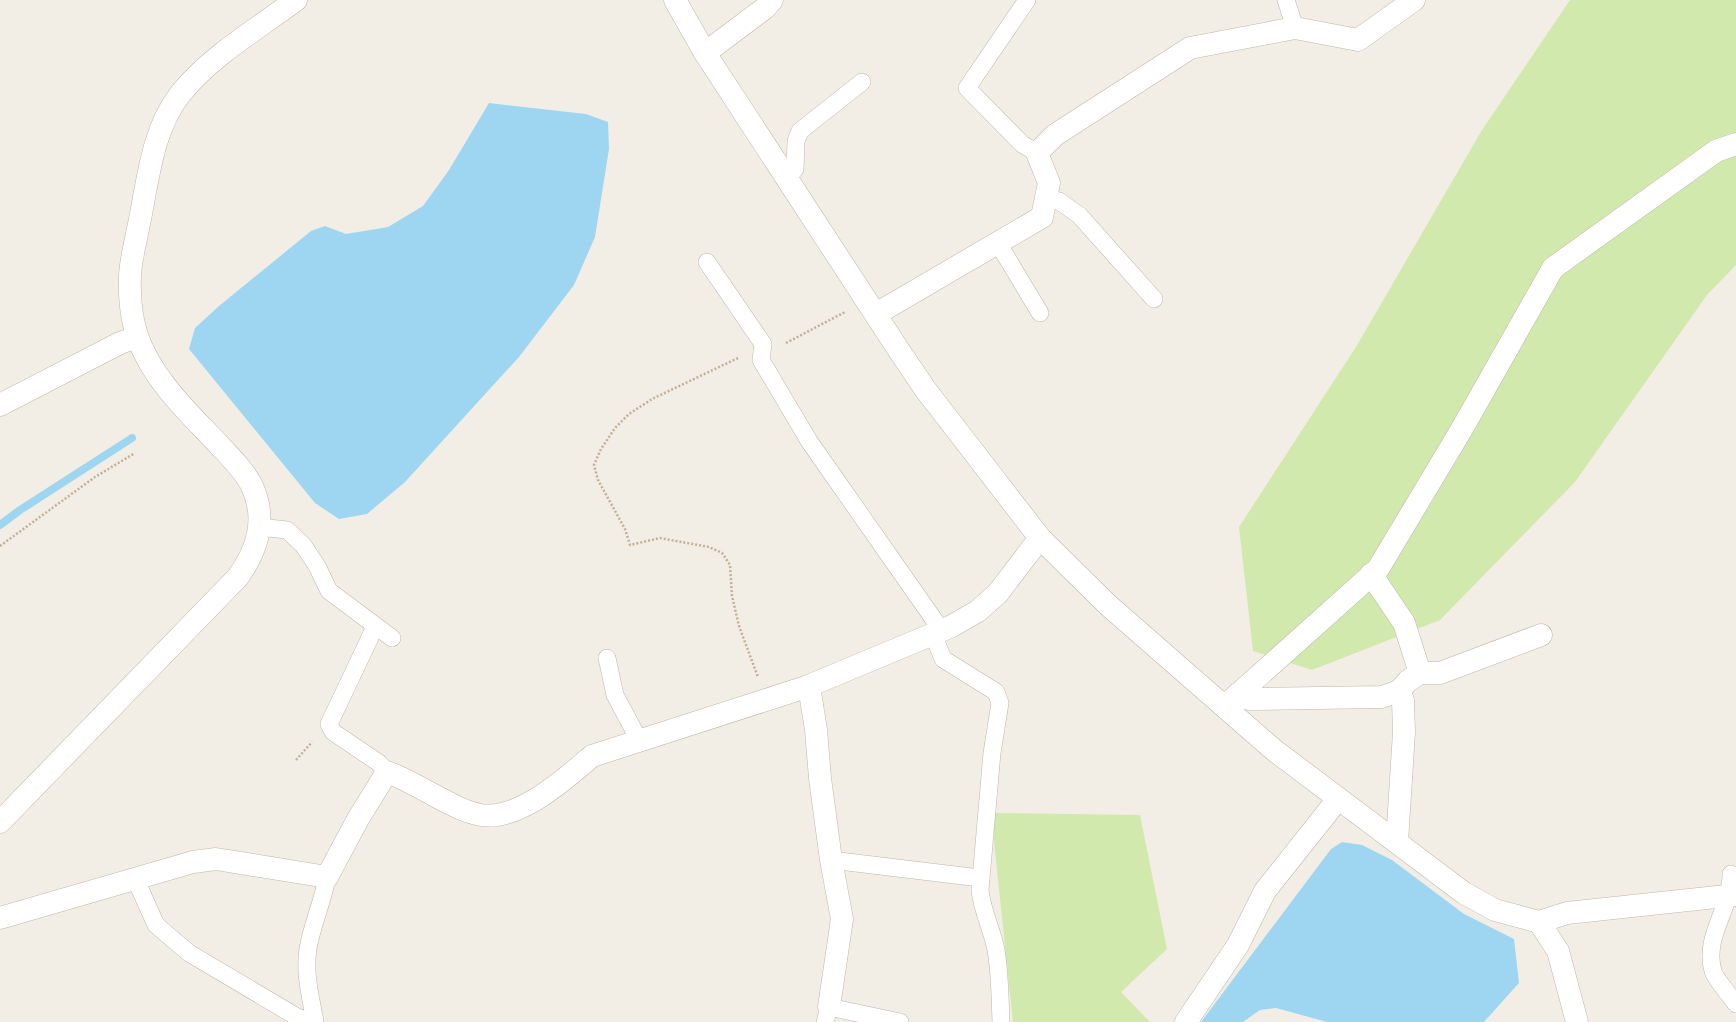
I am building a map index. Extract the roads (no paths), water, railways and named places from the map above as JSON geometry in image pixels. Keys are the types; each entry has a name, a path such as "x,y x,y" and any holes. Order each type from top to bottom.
{"street":[{"path":"0,822 238,576 254,552 258,540 259,527 256,500 252,486 243,471 169,391 153,368 137,337 133,317 130,273 151,161 162,125 180,94 212,62 296,0"},
{"path":"675,0 705,53 925,389 1040,538 1108,605 1231,700 1274,750 1464,893 1496,910 1539,922 1568,913 1732,888"},
{"path":"705,53 765,8 772,0"},
{"path":"871,308 998,243 1042,217 1049,183 1037,153 1055,135 1190,48 1296,28 1358,40 1414,0"},
{"path":"1231,700 1378,569 1463,427 1553,268 1716,151 1736,144"},
{"path":"0,405 120,343 137,337"},
{"path":"0,918 193,862 216,859 327,877 358,819 387,772 405,778 450,804 482,815 507,812 530,803 567,778 592,756 809,686 938,632 978,611 998,593 1040,538"},
{"path":"1371,574 1404,623 1420,673"},
{"path":"1231,700 1249,698 1382,697 1399,691 1408,681 1420,673 1440,672 1541,636"},
{"path":"809,686 816,730 820,778 831,860 842,919 827,1015"},
{"path":"1397,842 1404,732 1403,700 1399,691"},
{"path":"1186,1022 1238,945 1266,891 1338,799"},
{"path":"1539,922 1558,951 1577,1022"}],"lane":[{"path":"1027,0 967,88 1022,144 1037,153"},
{"path":"1286,0 1296,28"},
{"path":"787,179 795,169 796,141 800,131 862,82"},
{"path":"1045,199 1059,202 1079,215 1154,299"},
{"path":"998,243 1040,313"},
{"path":"707,262 763,344 761,360 809,441 938,632 942,659 996,692 1000,703 992,753 980,878 982,905 992,932 996,951 1001,1022"},
{"path":"259,527 287,530 303,545 317,566 329,591 375,627 392,638"},
{"path":"375,627 329,724 333,732 379,763 387,772"},
{"path":"607,658 615,695 639,740"},
{"path":"831,860 980,878"},
{"path":"315,1022 306,977 308,949 316,915 324,894 327,877"},
{"path":"135,878 156,925 189,953 297,1018 311,1022"},
{"path":"1732,888 1715,928 1711,959 1713,972 1736,1004"},
{"path":"827,1015 900,1022"}],"water":[{"path":"489,103 586,114 608,122 609,149 595,237 574,285 519,357 405,482 367,514 339,519 315,503 189,349 195,328 219,306 311,231 325,226 346,234 388,227 423,206 449,170"},
{"path":"1342,842 1362,845 1392,860 1464,914 1514,939 1519,983 1484,1022 1327,1022 1276,1008 1260,1010 1243,1022 1201,1022 1331,849"}],"waterway":[{"path":"0,525 20,510 132,438"}]}
